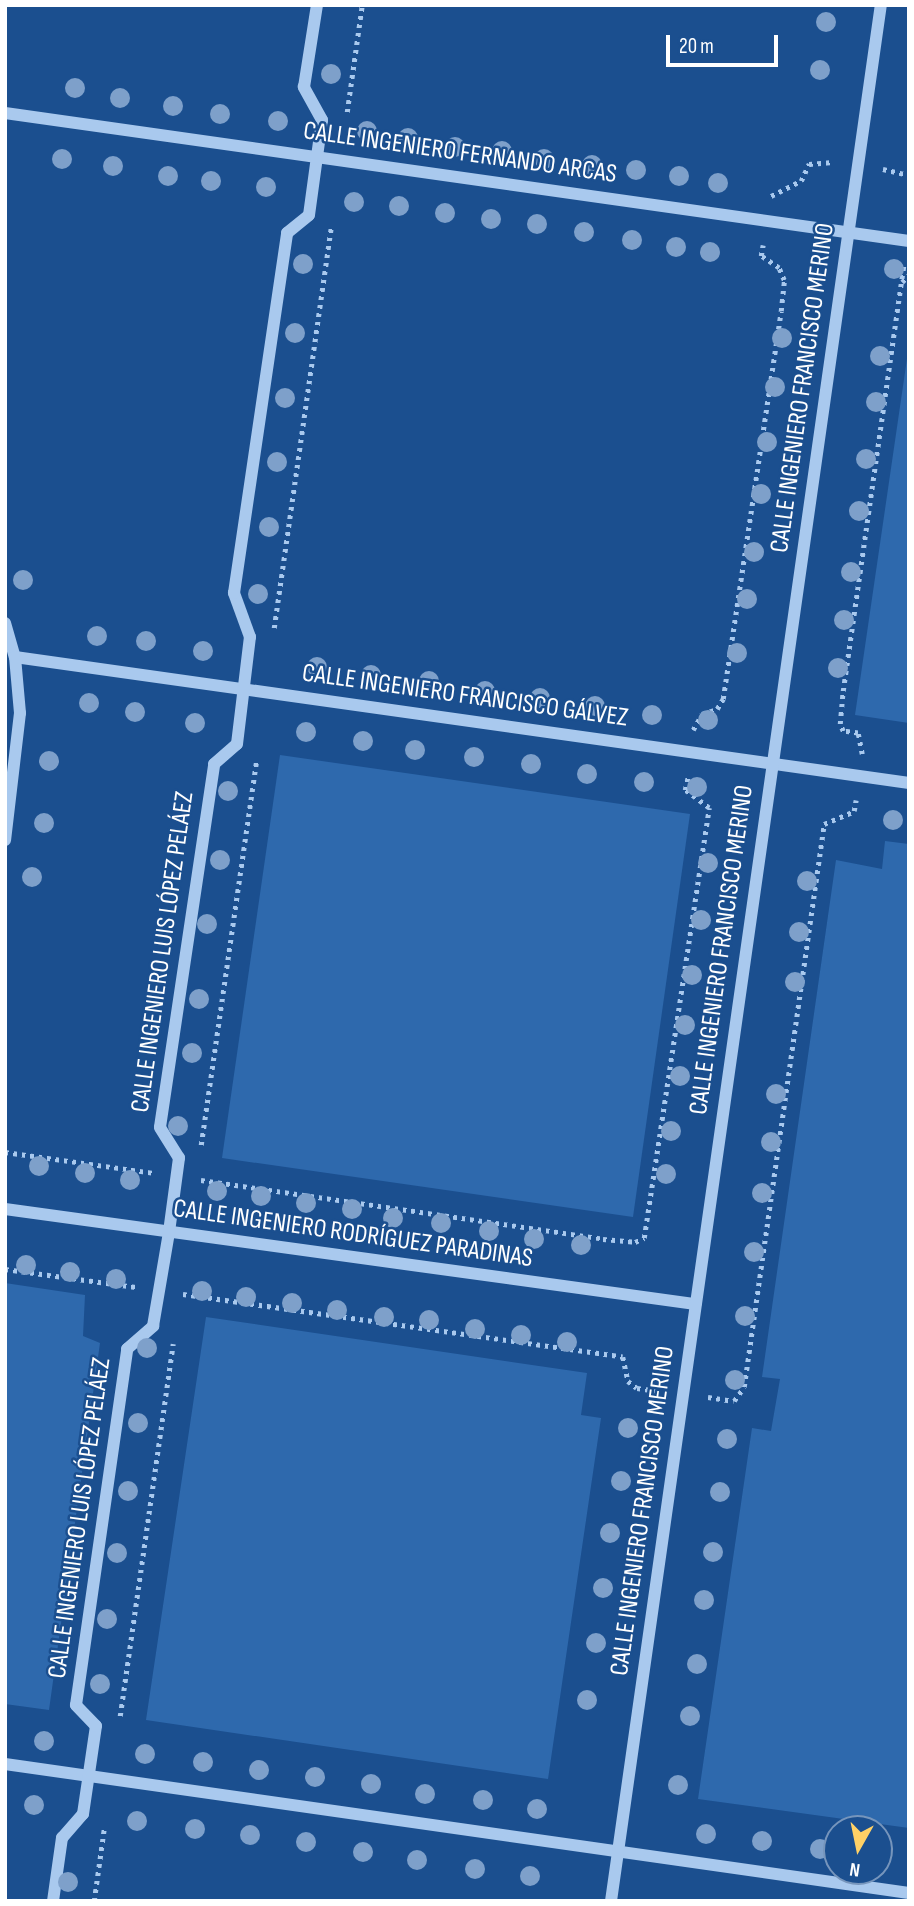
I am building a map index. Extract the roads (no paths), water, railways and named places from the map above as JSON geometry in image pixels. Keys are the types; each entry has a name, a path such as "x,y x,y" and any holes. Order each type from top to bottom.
{"street":[{"name":"CALLE INGENIERO LUIS LÓPEZ PELÁEZ","path":"53,1901 62,1838 83,1814 96,1726 76,1705 127,1349 153,1326 177,1177 179,1158 160,1127 214,764 237,744 250,637 234,593 287,233 309,215 323,120 304,87 317,5"},
{"name":"CALLE INGENIERO FRANCISCO MERINO","path":"611,1901 881,5"},
{"name":"CALLE INGENIERO FERNANDO ARCAS","path":"5,113 908,240"},
{"path":"5,623 15,657 20,713 5,840"},
{"name":"CALLE INGENIERO FRANCISCO GÁLVEZ","path":"15,657 244,687 909,783"},
{"name":"CALLE INGENIERO RODRÍGUEZ PARADINAS","path":"5,1209 695,1304"},
{"path":"5,1764 909,1893"}]}
